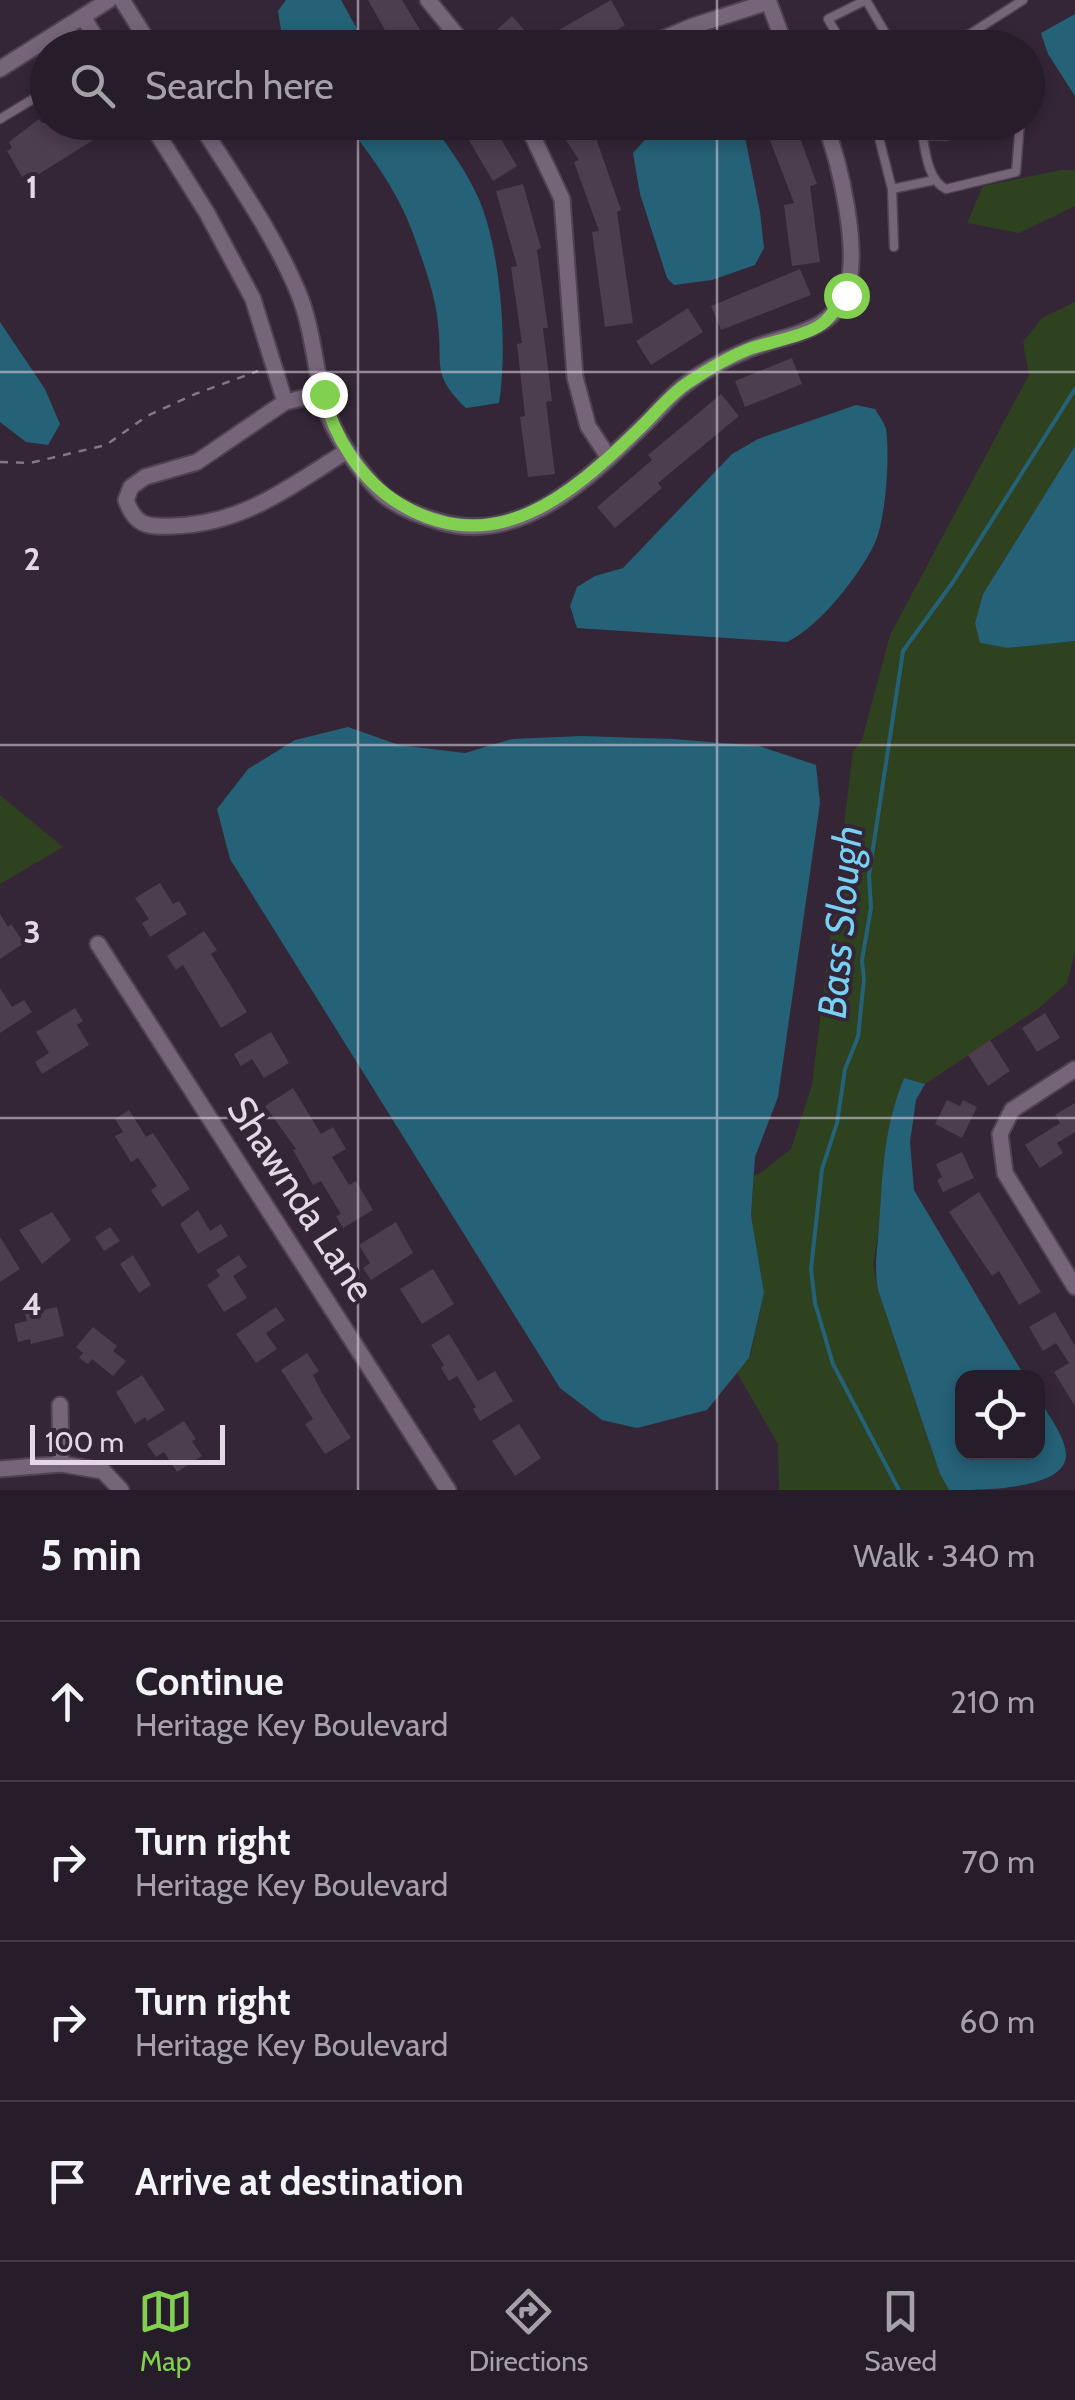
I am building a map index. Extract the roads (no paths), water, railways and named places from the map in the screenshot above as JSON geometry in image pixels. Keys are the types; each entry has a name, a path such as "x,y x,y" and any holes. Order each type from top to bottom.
{"street":[{"path":"61,30 109,0"},
{"path":"122,0 141,30"},
{"path":"428,0 452,30"},
{"path":"684,30 768,1 779,30"},
{"path":"83,16 91,30"},
{"path":"0,69 30,50"},
{"path":"161,140 207,212 253,298 285,402"},
{"path":"209,140 266,231 298,293 315,347 328,415 347,450 381,493 419,515 459,527 505,522 550,504 609,458 685,384 746,350 821,325 846,295 852,256 840,174 830,140"},
{"path":"534,140 562,200 574,377 588,426 609,458"},
{"path":"324,394 285,402 198,462 145,477 131,486 126,500 132,517 146,527 205,525 250,511 347,450"},
{"name":"Shawnda Lane","path":"98,944 448,1490"},
{"path":"1074,1282 1004,1173 1000,1134 1012,1110 1075,1069"},
{"path":"60,1405 61,1464"},
{"path":"0,1469 61,1464 103,1471 122,1490"}],"lane":[{"path":"834,30 828,19 866,0 884,30"},
{"path":"976,30 1023,0"},
{"path":"0,119 30,101"},
{"path":"880,140 892,189 894,247"},
{"path":"925,140 935,180 946,189 1016,172 1019,140"},
{"path":"892,189 935,180"}],"water":[{"path":"286,0 341,0 358,30 281,30 278,11"},
{"path":"1075,14 1075,96 1048,54 1045,31"},
{"path":"358,140 443,140 477,195 497,269 503,354 499,403 466,408 443,378 435,304 426,272 403,210"},
{"path":"645,140 746,140 764,248 755,265 712,280 674,285 667,278 640,194 633,153"},
{"path":"0,322 45,389 60,424 48,445 26,442 0,422"},
{"path":"856,405 875,409 886,429 882,520 874,545 858,572 812,625 787,642 577,628 570,606 577,587 595,576 623,568 732,454 758,439"},
{"path":"1075,446 1075,641 1008,648 980,643 975,623 983,594"},
{"path":"348,727 399,745 465,753 512,739 673,739 759,746 816,765 820,803 778,1097 755,1157 751,1215 764,1293 749,1358 707,1410 637,1428 602,1420 560,1388 230,859 217,809 248,769 295,740"},
{"path":"904,1078 925,1084 916,1100 910,1142 914,1190 1021,1370 955,1370 955,1460 1045,1460 1045,1409 1060,1433 1066,1455 1062,1467 1052,1475 1019,1486 949,1490 940,1474 878,1290 876,1258 892,1115"}],"waterway":[{"name":"Bass Slough","path":"899,1490 833,1364 815,1303 811,1269 822,1169 837,1123 845,1069 858,1037 862,960 871,908 869,875 903,651 953,582 1075,389"}]}
